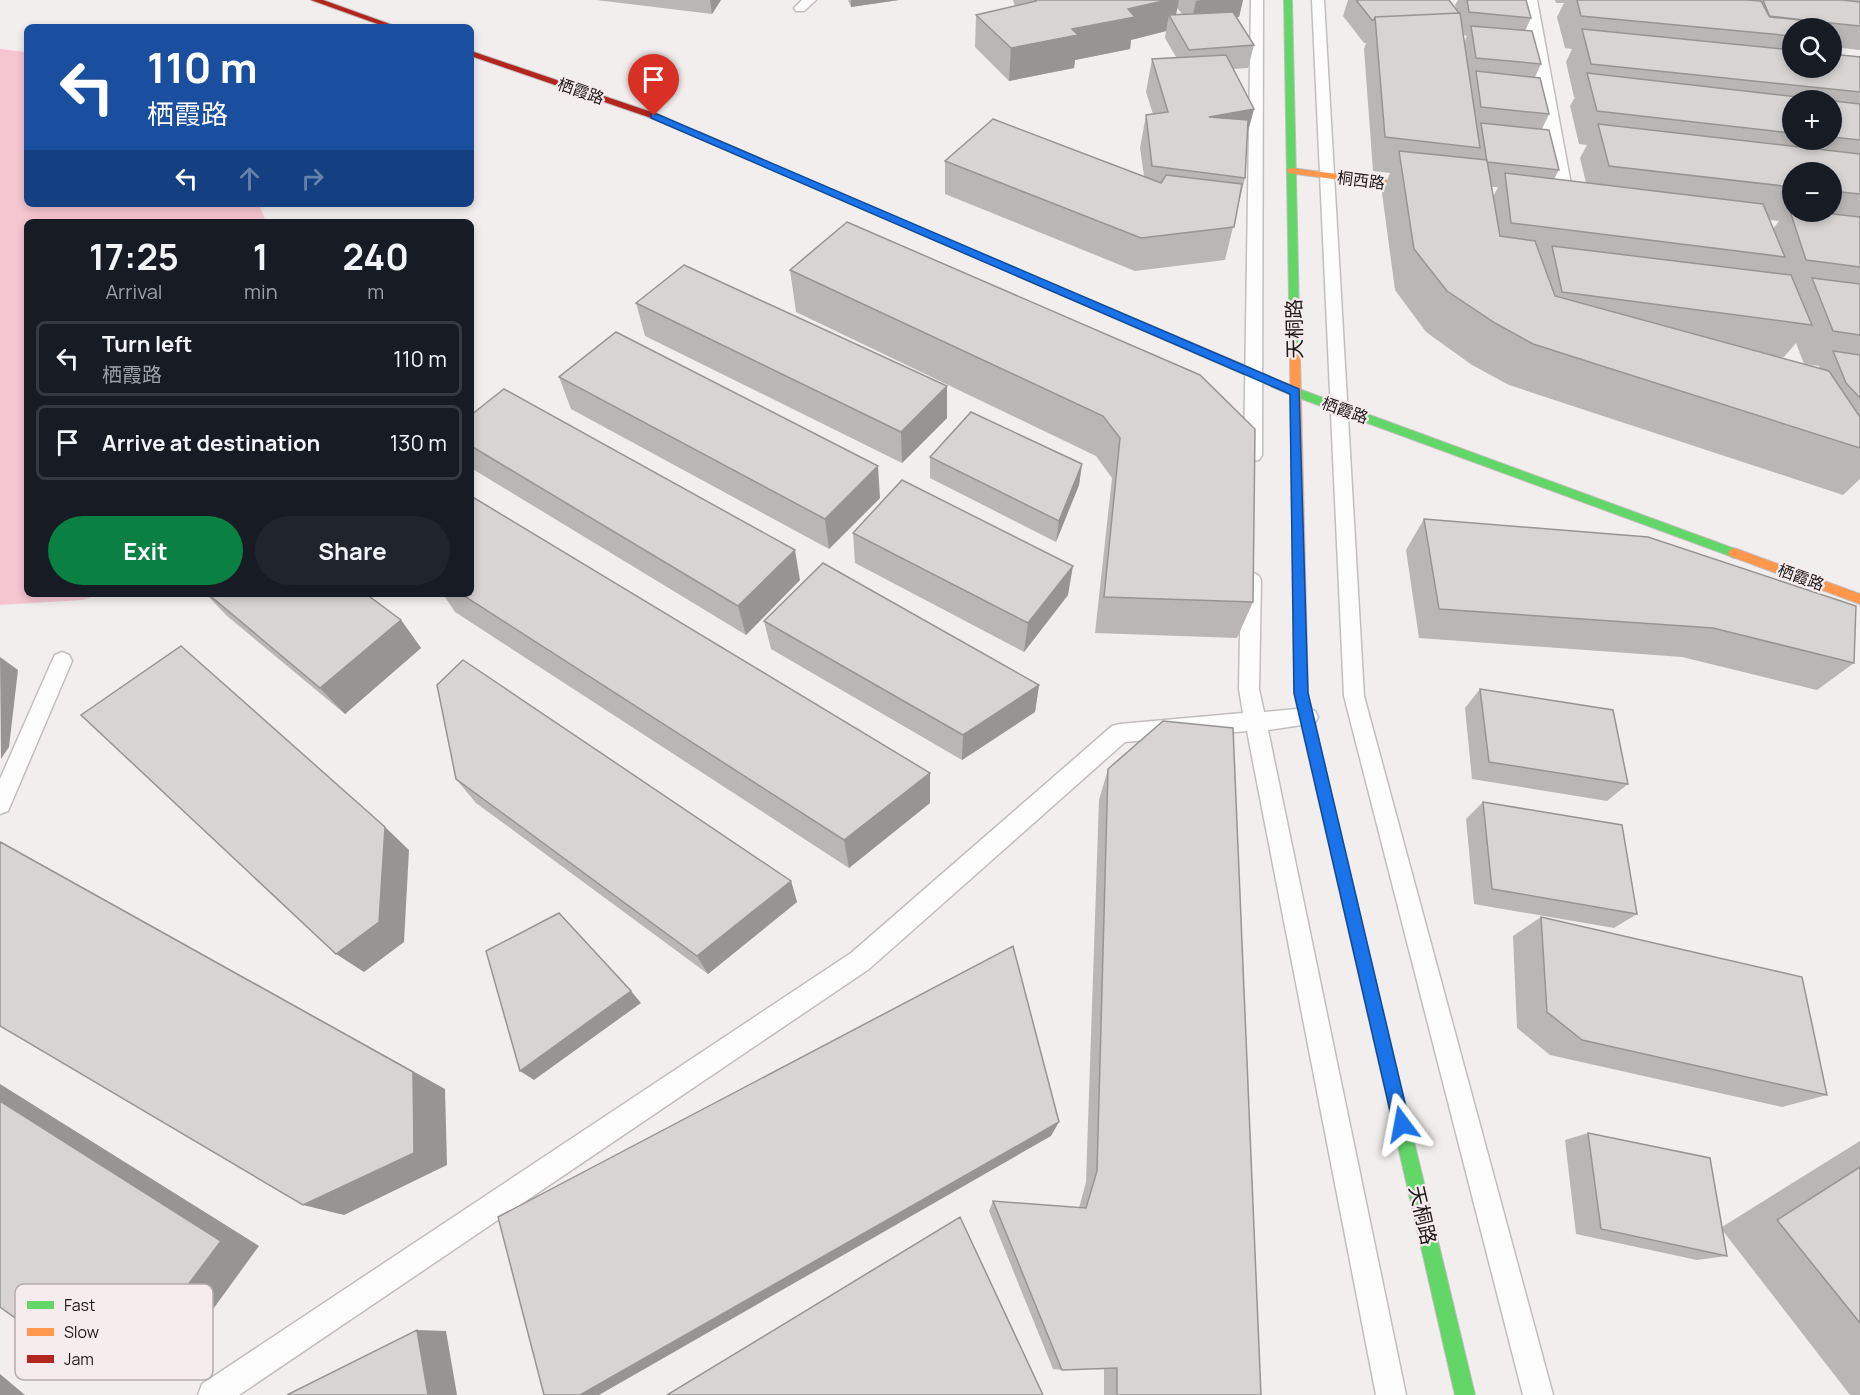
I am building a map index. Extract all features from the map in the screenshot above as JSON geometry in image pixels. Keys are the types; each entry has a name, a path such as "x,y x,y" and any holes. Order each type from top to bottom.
{"street":[{"path":"315,0 385,24"},
{"name":"天桐路","path":"1288,0 1301,693 1465,1395"},
{"path":"1527,0 1563,206"},
{"name":"栖霞路","path":"474,54 654,116 1295,392 1860,598"},
{"name":"桐西路","path":"1291,171 1446,191"}],"lane":[{"path":"1252,479 1257,0"},
{"path":"1318,0 1329,176 1354,696 1538,1395"},
{"path":"1251,561 1249,689 1391,1395"},
{"path":"0,804 62,661"},
{"path":"213,1395 860,961 1120,733 1307,717"}],"shaded area":[{"path":"0,49 24,52 24,207 260,207 265,219 24,219 24,597 91,597 82,600 0,605"}],"building":[{"path":"1035,0 1167,0 1128,9 1135,17 1072,29 1078,35 1011,48 976,15"},
{"path":"1356,0 1449,0 1459,13 1375,17 1372,20"},
{"path":"1467,0 1526,0 1531,18 1469,12"},
{"path":"1577,0 1747,0 1761,1 1769,16 1786,18 1782,18 1782,35 1581,16"},
{"path":"1763,0 1860,2 1860,26 1842,24 1842,18 1770,17"},
{"path":"1233,12 1254,45 1189,50 1169,15"},
{"path":"1460,13 1480,148 1385,137 1375,17"},
{"path":"1471,26 1532,31 1541,64 1476,58"},
{"path":"1582,29 1782,49 1782,78 1842,78 1842,55 1860,57 1860,92 1842,90 1591,64"},
{"path":"1226,55 1254,109 1209,117 1248,120 1245,178 1152,166 1146,115 1168,112 1152,59"},
{"path":"1476,71 1540,78 1549,114 1481,107"},
{"path":"1587,73 1782,95 1782,132 1597,111"},
{"path":"1842,102 1860,104 1860,140 1842,138"},
{"path":"993,119 1161,183 1166,175 1242,184 1234,227 1141,238 945,161"},
{"path":"1481,123 1549,130 1559,170 1487,162"},
{"path":"1598,124 1782,145 1782,150 1825,150 1860,154 1860,194 1842,192 1842,162 1782,162 1782,186 1609,166"},
{"path":"1399,151 1487,160 1500,236 1535,241 1555,296 1829,371 1860,417 1860,448 1533,344 1495,323 1447,291 1414,249"},
{"path":"1505,173 1763,204 1785,257 1511,223"},
{"path":"1842,215 1860,217 1860,267 1806,260 1794,222 1842,222"},
{"path":"847,222 1200,375 1255,429 1253,602 1104,597 1120,438 1103,416 790,270"},
{"path":"1552,246 1791,275 1812,325 1562,292"},
{"path":"684,265 947,386 901,432 636,303"},
{"path":"1812,278 1860,284 1860,335 1833,331"},
{"path":"616,332 878,466 825,519 559,377"},
{"path":"1833,351 1860,355 1860,398 1846,383"},
{"path":"504,389 795,550 738,606 474,448 474,413"},
{"path":"971,412 1082,464 1059,521 930,457"},
{"path":"902,480 1073,566 1028,623 853,533"},
{"path":"474,498 930,773 844,840 466,597 474,597"},
{"path":"1424,519 1648,537 1856,606 1854,663 1713,628 1439,609"},
{"path":"823,563 1039,685 963,735 764,621"},
{"path":"212,597 370,597 401,620 320,688"},
{"path":"181,646 385,827 379,922 336,954 81,715"},
{"path":"463,660 791,881 697,956 456,779 437,685"},
{"path":"1480,689 1613,710 1628,784 1489,762"},
{"path":"1163,721 1233,728 1261,1395 1117,1395 1117,1368 1062,1370 993,1201 1086,1208 1097,1171 1108,769"},
{"path":"1483,802 1622,825 1637,914 1492,889"},
{"path":"0,842 413,1072 414,1153 303,1205 0,1026"},
{"path":"559,913 631,991 520,1071 486,951"},
{"path":"1541,917 1802,977 1827,1095 1582,1040 1547,1012"},
{"path":"1013,946 1059,1122 580,1395 544,1395 498,1217"},
{"path":"0,1101 221,1241 189,1284 15,1284 15,1318 0,1307"},
{"path":"1588,1133 1710,1158 1727,1256 1601,1229"},
{"path":"1860,1167 1860,1323 1777,1220"},
{"path":"960,1217 1043,1395 667,1395"},
{"path":"417,1330 428,1395 287,1395"}],"traffic: fast":[{"path":"1288,0 1295,357"},
{"path":"1247,371 1295,392 1734,553"},
{"path":"1384,1050 1465,1395"}],"traffic: slow":[{"path":"696,134 989,260"},
{"path":"1291,171 1430,189"},
{"path":"1295,357 1301,693 1331,823"},
{"path":"1734,553 1860,599"}],"traffic: jam":[{"path":"315,0 385,24"},
{"path":"474,54 654,116 696,134"},
{"path":"989,260 1247,371"},
{"path":"1331,823 1384,1050"}],"route":[{"path":"654,116 1295,392 1301,693 1402,1124"}]}
